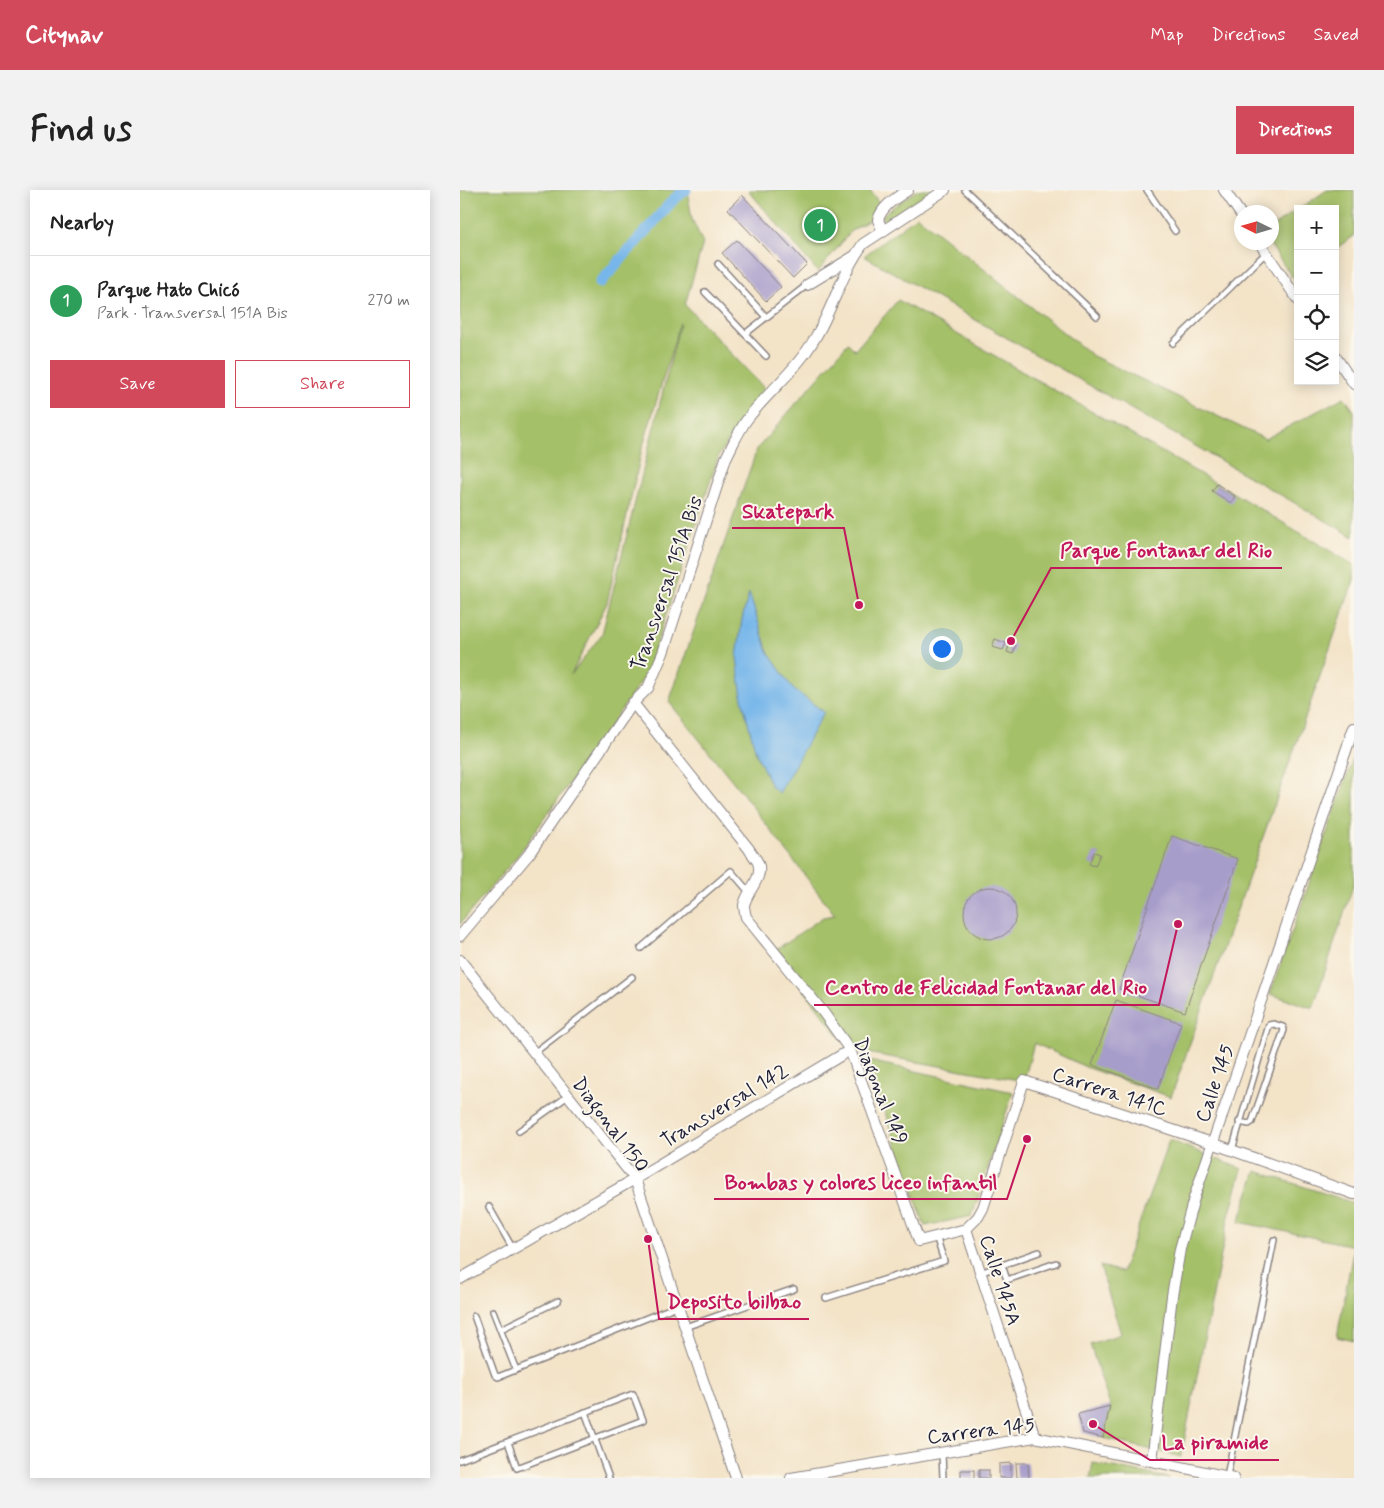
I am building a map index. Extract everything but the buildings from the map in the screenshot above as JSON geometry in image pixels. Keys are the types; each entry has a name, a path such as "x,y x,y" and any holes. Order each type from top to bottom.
{"street":[{"path":"883,232 878,220 879,214 891,202 908,190"},
{"name":"Transversal 151A Bis","path":"460,936 529,854 633,703 648,688 663,653 726,458 748,419 806,352 820,329 854,257 863,244 945,190"},
{"path":"1224,190 1234,205"},
{"path":"1266,252 1295,295"},
{"path":"807,285 854,257"},
{"path":"1339,361 1353,380"},
{"path":"633,703 749,849 758,863 759,869 756,879 749,893"},
{"name":"Calle 145","path":"1152,1461 1172,1296 1180,1249 1194,1198 1354,727"},
{"name":"Diagonal 149","path":"749,893 744,907 746,917 823,1012 850,1050 919,1241 936,1236"},
{"name":"Diagonal 150","path":"460,960 635,1180 736,1478"},
{"name":"Transversal 142","path":"460,1279 635,1180 850,1050"},
{"name":"Carrera 141C","path":"1024,1081 1212,1142 1354,1194"},
{"name":"Calle 145A","path":"1024,1081 983,1208 978,1217 966,1229 1035,1437"},
{"path":"936,1236 966,1229"},
{"name":"Carrera 145","path":"791,1478 848,1473 942,1452 1035,1437 1230,1477"}],"lane":[{"path":"965,190 1097,316"},
{"path":"1147,190 1175,231"},
{"path":"1174,343 1266,252"},
{"path":"718,264 766,317"},
{"path":"745,334 807,285"},
{"path":"705,292 766,356"},
{"path":"641,948 731,871 749,893"},
{"path":"534,1053 632,977"},
{"path":"1232,1150 1239,1122 1269,1026 1274,1024 1283,1027 1284,1030 1252,1122 1250,1124 1239,1122"},
{"path":"519,1131 568,1096"},
{"path":"489,1207 513,1249"},
{"path":"826,1298 944,1260 936,1236"},
{"path":"1230,1477 1274,1240"},
{"path":"980,1272 1039,1252"},
{"path":"1002,1265 1007,1280 1056,1263"},
{"path":"685,1327 794,1289"},
{"path":"501,1329 558,1301"},
{"path":"474,1316 495,1375 501,1377 608,1332 677,1306"},
{"path":"493,1311 516,1370"},
{"path":"460,1460 633,1394 643,1420 517,1468 508,1442"},
{"path":"585,1412 609,1478"},
{"path":"942,1452 943,1478"}],"green space":[{"path":"460,190 687,190 692,219 703,243 685,305 764,388 719,455 646,675 519,854 460,924","holes":["680,323 602,634 571,675 607,603 642,449"]},
{"path":"748,190 870,190 879,203 873,218 851,231 818,272"},
{"path":"917,190 936,190 887,223 883,222 885,213"},
{"path":"1327,190 1354,190 1354,236 1339,246 1339,205 1305,205"},
{"path":"1294,212 1294,276 1292,277 1274,250 1279,250 1279,222"},
{"path":"917,216 1093,356 1265,439 1344,397 1354,411 1354,537 864,256"},
{"path":"898,300 1240,497 1354,565 1354,580 1171,1097 1088,1068 1034,1043 1024,1081 850,1050 774,951 823,917 835,915 743,794 669,702 757,449 848,343 855,350"},
{"path":"1354,756 1354,883 1313,1008 1270,994"},
{"path":"869,1061 1013,1092 972,1216 925,1226 871,1073"},
{"path":"1169,1140 1242,1169 1228,1220 1181,1457 1103,1438 1110,1406 1090,1344 1121,1334 1100,1266 1122,1272"},
{"path":"1256,1171 1354,1203 1354,1246 1239,1222"},
{"path":"1354,1246 1354,1341 1337,1337"},
{"path":"1093,1463 1169,1478 1090,1478"}],"water":[{"path":"749,593 768,652 793,689 824,712 779,793 771,786 756,753 742,699 737,657 742,619"}],"waterway":[{"path":"600,283 674,199 686,190"}],"place":[{"name":"Parque Hato Chicó","path":"820,225"},
{"name":"Skatepark","path":"859,605"},
{"name":"Parque Fontanar del Rio","path":"1011,641"},
{"name":"Centro de Felicidad Fontanar del Rio","path":"1178,924"},
{"name":"Bombas y colores liceo infantil","path":"1027,1139"},
{"name":"Deposito bilbao","path":"648,1239"},
{"name":"La piramide","path":"1093,1424"}]}
